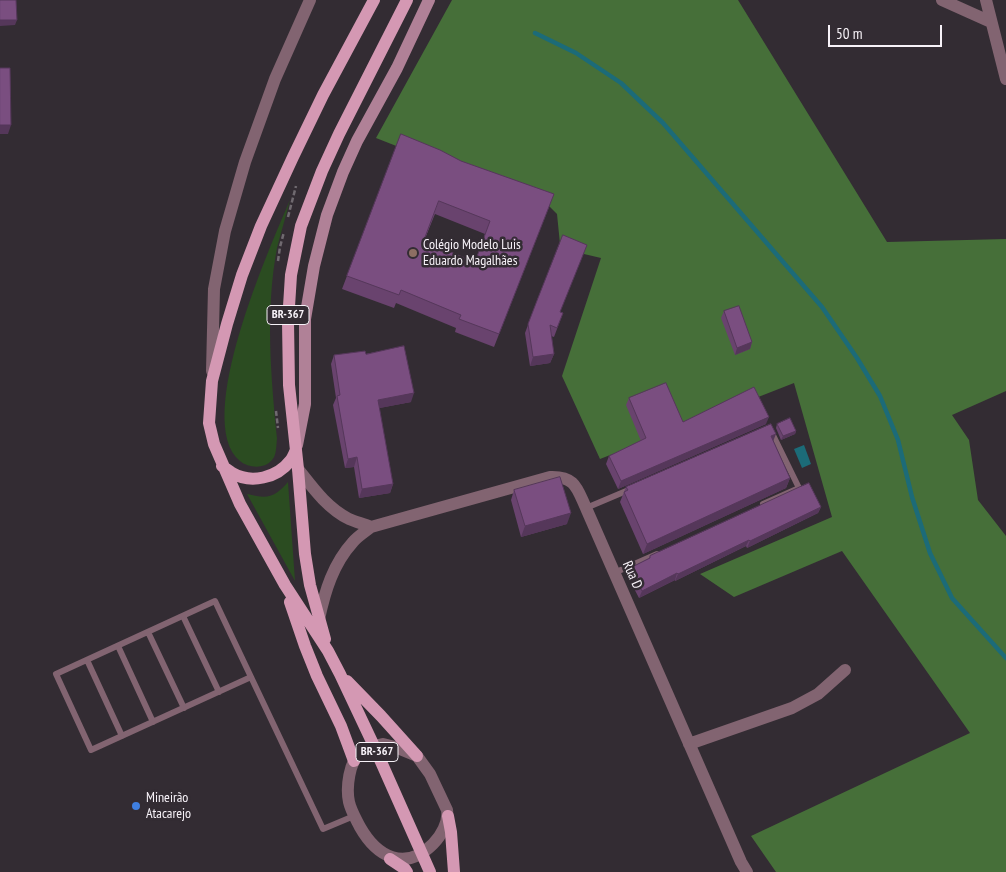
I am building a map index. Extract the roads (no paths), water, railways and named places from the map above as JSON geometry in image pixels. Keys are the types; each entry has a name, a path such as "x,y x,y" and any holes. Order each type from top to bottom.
{"main road":[{"name":"BR-367","path":"374,0 323,95 293,157 261,226 242,275 212,381 210,423 214,444 222,466 240,504 285,585 328,651 340,674 430,872"},
{"name":"BR-367","path":"328,651 310,585 305,554 289,385 288,322 291,275 301,226 322,171 407,0"},
{"path":"386,41 417,0"},
{"path":"222,466 244,478 257,479 270,476 281,470 290,461 296,450"},
{"path":"285,585 305,646 341,726 354,761"},
{"path":"340,674 417,756"},
{"path":"448,816 452,832 454,872"},
{"path":"390,858 407,872"}],"street":[{"path":"212,381 214,288 225,231 245,162 275,79 310,0"},
{"path":"296,450 305,404 305,318 314,266 326,216 357,141 397,68 429,0"},
{"path":"942,0 991,22"},
{"path":"986,0 1006,79"},
{"path":"298,469 329,506 349,519 371,527"},
{"name":"Rua D","path":"319,619 330,578 340,558 354,541 371,527 550,477 560,476 570,480 576,486 586,508 747,872"},
{"path":"689,744 792,708 818,694 845,670"},
{"path":"383,744 395,746 417,756 430,774 447,810 448,816 443,831 422,855 401,860 390,858 378,851 365,836 354,816 349,802 349,777 354,761 362,751 374,746 383,744"}],"lane":[{"path":"755,508 799,488 770,428 762,432"},
{"path":"586,508 639,485"},
{"path":"614,573 667,549"},
{"path":"251,677 91,750 56,674 215,601 251,677 323,829 354,816"},
{"path":"183,616 218,692"},
{"path":"148,632 184,708"},
{"path":"118,646 153,722"},
{"path":"86,660 122,736"}],"water":[{"path":"804,445 811,464 802,468 794,449"}],"waterway":[{"path":"535,33 576,53 621,83 663,123 822,307 880,396 898,440 912,497 930,553 952,598 1006,658"}],"place":[{"name":"Colégio Modelo Luis Eduardo Magalhães","path":"413,253"},
{"name":"Mineirão Atacarejo","path":"136,806"}]}
